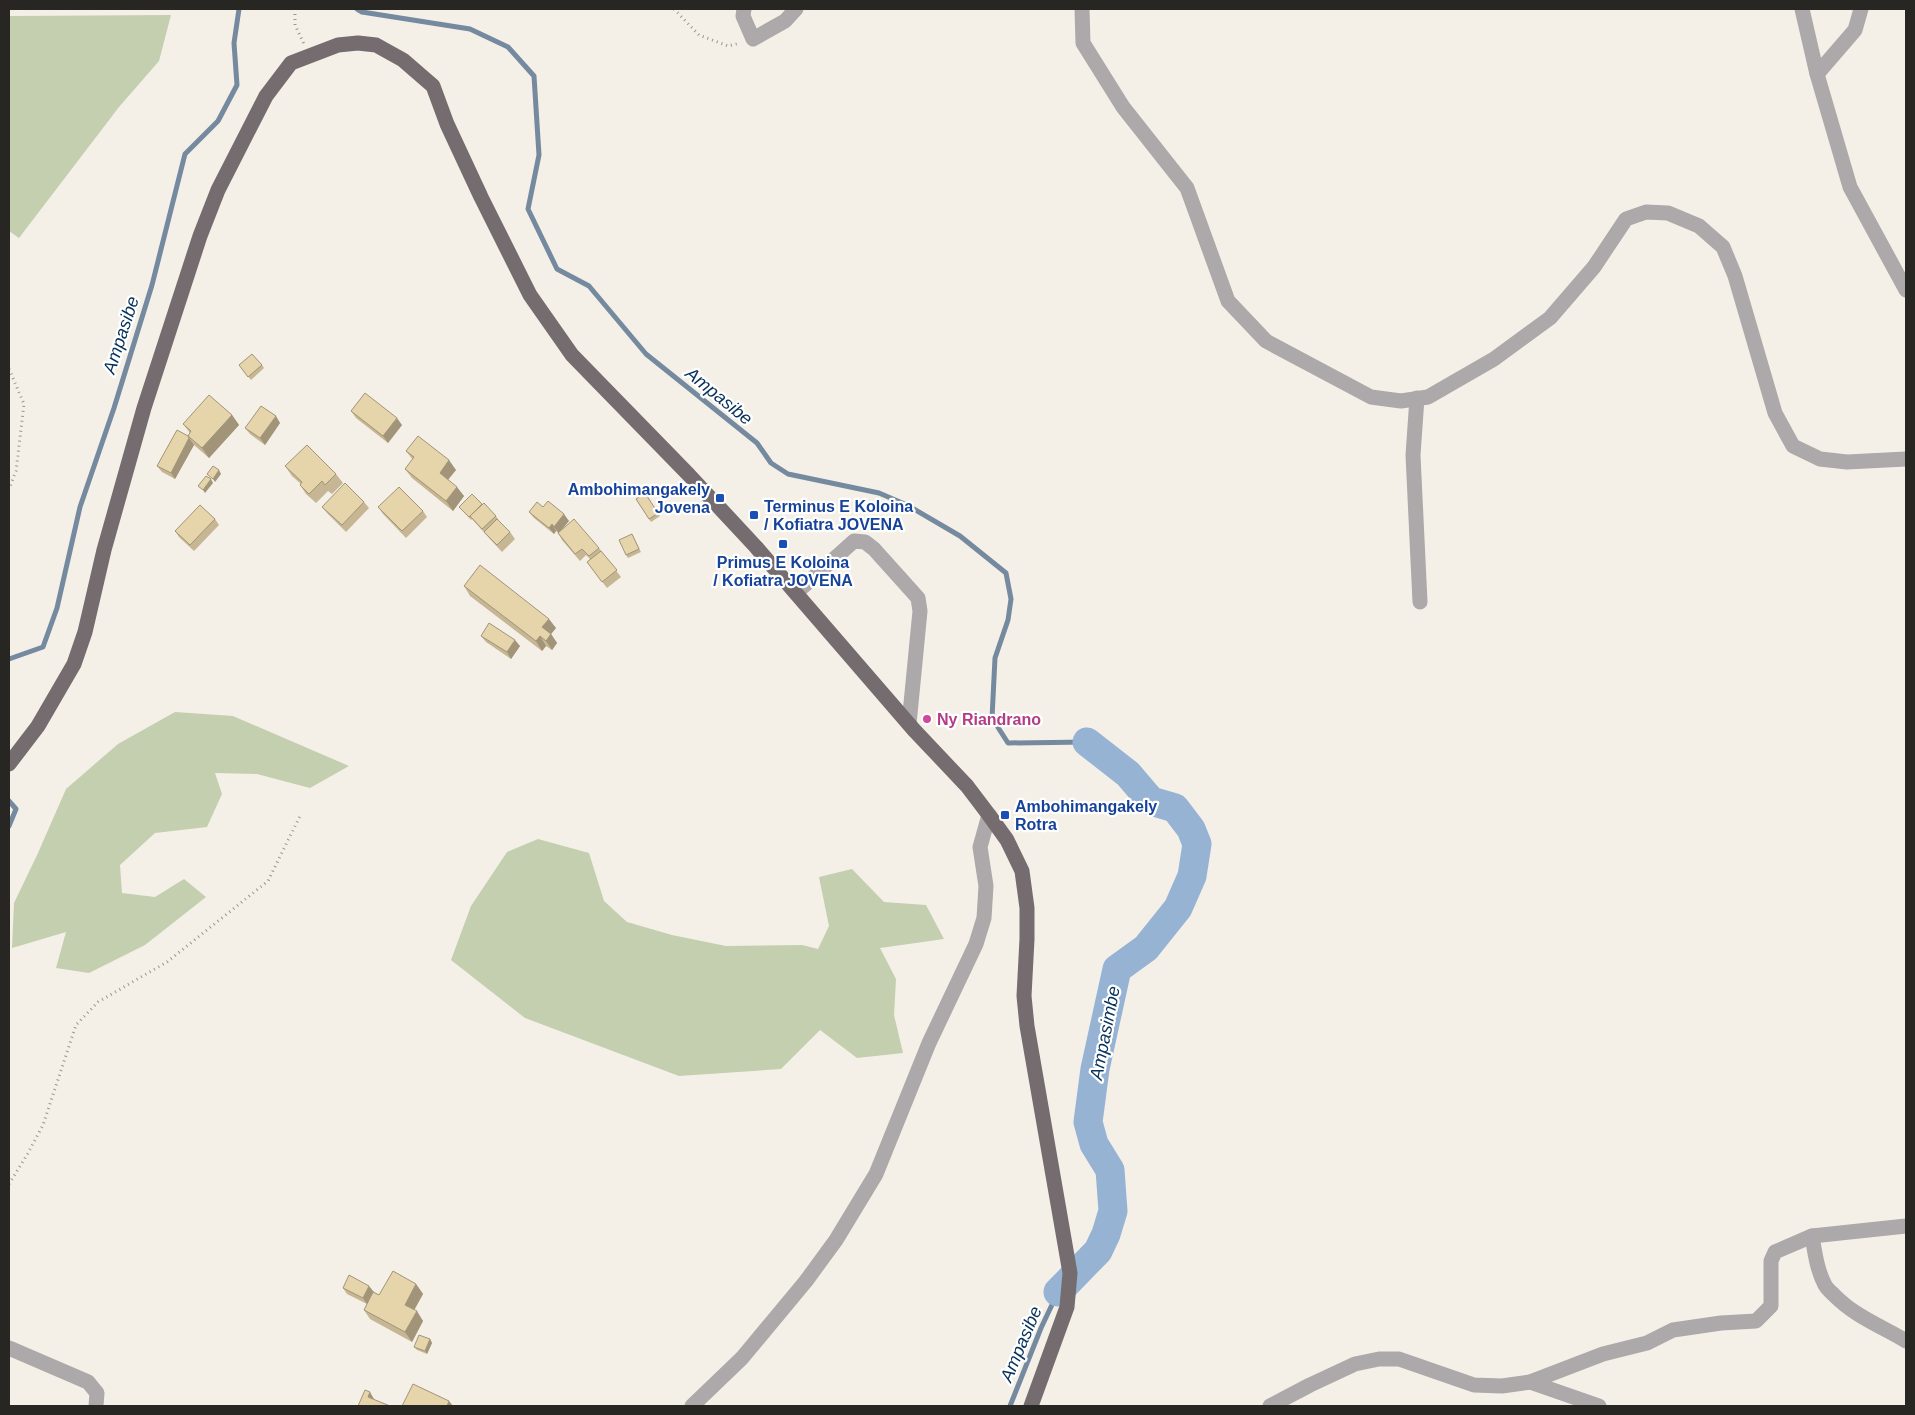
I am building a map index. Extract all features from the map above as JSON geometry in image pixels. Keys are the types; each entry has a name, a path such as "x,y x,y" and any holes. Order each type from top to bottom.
{"main road":[{"path":"9,764 38,726 74,664 85,632 104,550 144,408 200,236 218,190 266,96 291,62 338,44 358,43 376,46 403,60 433,86 447,124 481,198 530,295 572,355 756,547 909,724 967,786 990,814 1007,840 1022,871 1028,939 1024,996 1027,1026 1067,1256 1069,1289 1067,1307 1030,1406"}],"street":[{"path":"744,9 743,16 753,39 785,21 796,9"},
{"path":"1082,9 1083,43 1123,107 1187,188 1228,301 1266,341 1371,397 1401,401 1428,397 1494,359 1550,318 1594,267 1626,219 1646,212 1668,213 1699,226 1723,247 1735,276 1775,413 1793,446 1820,458 1848,462 1906,459"},
{"path":"1802,9 1816,74 1850,188 1906,290"},
{"path":"1816,74 1855,30 1861,9"},
{"path":"1417,398 1413,455 1420,602"},
{"path":"796,593 854,541 859,540 874,549 918,598 920,611 909,724"},
{"path":"692,1406 742,1358 806,1281 836,1240 876,1174 929,1043 976,944 984,918 986,886 980,847 990,814"},
{"path":"1270,1406 1355,1364 1378,1359 1399,1359 1474,1385 1502,1386 1530,1382 1603,1354 1647,1343 1673,1330 1722,1323 1756,1321 1771,1306 1771,1261 1775,1252 1812,1236 1906,1226"},
{"path":"1812,1236 1818,1268 1826,1287 1845,1306 1864,1319 1906,1341"},
{"path":"9,1348 88,1382 97,1393 96,1406"},
{"path":"1530,1382 1599,1406"}],"path":[{"path":"295,9 295,25 301,41 313,53"},
{"path":"674,9 699,36 728,46 753,39"},
{"path":"9,369 24,404 16,471 9,489"},
{"path":"9,1184 27,1155 42,1125 76,1025 98,1002 166,962 268,881 300,816"}],"green space":[{"path":"171,15 159,61 119,107 19,238 9,231 9,16"},
{"path":"175,712 233,716 349,766 310,788 257,774 215,773 222,794 207,827 155,833 120,865 122,893 155,897 184,879 206,897 145,945 89,973 56,968 66,932 12,948 14,903 66,789 118,744"},
{"path":"538,839 589,853 604,901 627,922 672,935 726,946 802,945 818,949 829,926 819,877 852,869 884,902 926,905 944,939 880,948 896,979 894,1015 903,1053 857,1058 820,1030 781,1069 679,1076 525,1018 451,960 471,906 507,852"}],"building":[{"path":"252,354 262,365 248,377 239,365"},
{"path":"365,393 397,418 383,436 351,411"},
{"path":"209,395 232,415 202,448 188,436 191,431 183,424"},
{"path":"261,406 276,416 260,438 245,428"},
{"path":"177,430 189,438 171,473 157,466"},
{"path":"418,436 449,460 440,473 457,487 446,501 405,469 414,457 406,451"},
{"path":"307,445 336,474 325,485 322,481 309,494 300,485 302,482 285,466"},
{"path":"213,466 219,470 213,479 207,474"},
{"path":"206,476 211,479 203,490 198,486"},
{"path":"345,483 364,502 342,525 322,507"},
{"path":"399,487 423,511 402,531 378,507"},
{"path":"645,493 658,513 649,519 636,499"},
{"path":"472,494 482,504 469,517 459,507"},
{"path":"548,501 564,514 554,527 552,524 549,528 529,512 537,502 543,507"},
{"path":"484,503 496,516 482,529 470,516"},
{"path":"200,505 215,519 190,545 175,531"},
{"path":"497,519 510,532 497,545 484,532"},
{"path":"574,519 599,548 589,556 582,549 575,554 558,533"},
{"path":"632,534 639,549 626,555 619,540"},
{"path":"601,551 617,570 602,582 587,562"},
{"path":"480,565 549,619 542,627 551,634 546,641 540,636 536,641 464,586"},
{"path":"489,623 515,640 507,652 481,636"},
{"path":"393,1271 416,1284 405,1305 417,1311 405,1332 364,1310 373,1292 379,1295"},
{"path":"349,1275 369,1286 363,1298 343,1288"},
{"path":"419,1335 430,1339 425,1351 414,1347"},
{"path":"413,1384 449,1401 447,1406 402,1406"},
{"path":"365,1390 370,1392 368,1397 390,1406 358,1406"}],"waterway":[{"name":"Ampasibe","path":"9,659 43,647 57,608 80,507 114,408 152,285 185,154 218,121 237,85 234,43 239,9"},
{"name":"Ampasibe","path":"357,9 362,12 470,29 508,47 534,76 539,155 528,209 557,269 589,286 646,354 757,443 771,463 788,474 879,493 907,505 960,536 1006,573 1011,599 1008,620 995,658 992,718 1008,743 1087,742"},
{"name":"Ampasimbe","path":"1058,1292 1098,1251 1106,1234 1113,1211 1110,1170 1094,1144 1088,1122 1095,1069 1117,969 1146,948 1178,908 1192,876 1197,844 1191,829 1175,808 1151,801 1128,774 1087,742"},
{"name":"Ampasibe","path":"9,801 16,809 9,826"},
{"name":"Ampasibe","path":"1010,1406 1041,1328 1058,1292"}],"place":[{"name":"Ambohimangakely Jovena","path":"720,498"},
{"name":"Terminus E Koloina / Kofiatra JOVENA","path":"754,515"},
{"name":"Primus E Koloina / Kofiatra JOVENA","path":"783,544"},
{"name":"Ny Riandrano","path":"927,719"},
{"name":"Ambohimangakely Rotra","path":"1005,815"}]}
